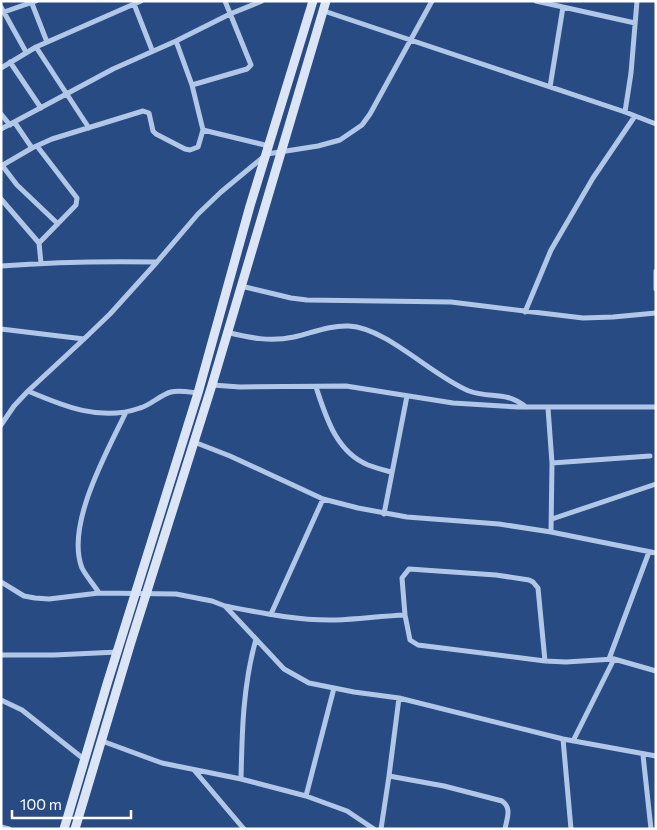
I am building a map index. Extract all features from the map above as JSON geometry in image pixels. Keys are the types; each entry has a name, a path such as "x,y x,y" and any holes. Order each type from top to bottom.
{"street":[{"path":"1,68 36,47 141,1"},
{"path":"192,85 250,67 250,61 224,1"},
{"path":"1,129 113,69 262,1"},
{"path":"64,829 198,392 250,206 312,1"},
{"path":"75,829 127,655 212,385 326,1"},
{"path":"203,130 281,153 340,140 362,126 370,114 432,1"},
{"path":"536,1 635,23"},
{"path":"625,112 631,73 637,1"},
{"path":"26,52 2,10 33,2 47,42"},
{"path":"134,4 152,50"},
{"path":"550,87 563,7"},
{"path":"324,11 656,124"},
{"path":"57,223 21,189 1,165 35,147 114,119 147,112 150,116 153,131 156,134 190,150 198,147 203,130 192,85 176,41"},
{"path":"36,47 89,128"},
{"path":"10,62 41,108"},
{"path":"1,114 35,147 77,198 76,205 39,243"},
{"path":"525,312 551,250 593,178 636,116"},
{"path":"1,425 14,406 28,391 84,339 157,262 210,202 268,150"},
{"path":"1,199 39,243 41,263"},
{"path":"1,266 93,261 157,262"},
{"path":"656,271 656,289"},
{"path":"241,286 307,300 451,302 583,318 656,313"},
{"path":"217,325 258,340 293,337 335,326 351,326 365,329 380,336 469,391 509,397 517,400 527,408"},
{"path":"1,329 84,339"},
{"path":"212,385 346,386 453,403 527,408 656,407"},
{"path":"316,387 327,422 343,446 360,461 391,472"},
{"path":"28,391 74,409 105,413 126,412 147,406 169,392 198,392"},
{"path":"384,514 407,396"},
{"path":"548,408 552,463 551,532"},
{"path":"99,593 82,568 79,534 91,487 126,412"},
{"path":"194,442 230,456 323,499 384,514 429,520 499,524 551,532 656,553"},
{"path":"552,463 650,456"},
{"path":"552,519 656,484"},
{"path":"271,614 323,499"},
{"path":"573,741 611,659 649,552"},
{"path":"545,661 538,588 534,582 504,576 409,569 402,578 404,615 410,640 418,646 545,661 566,662 611,659 656,671"},
{"path":"1,582 24,596 34,598 49,599 99,593 176,594 212,601 225,606 271,614 335,620 404,615"},
{"path":"225,606 284,669 310,683 399,698 563,739 656,756"},
{"path":"241,779 244,699 256,639"},
{"path":"1,655 118,652"},
{"path":"306,796 334,688"},
{"path":"381,829 390,776 399,698"},
{"path":"1,700 13,704 28,714 85,760"},
{"path":"563,739 571,829"},
{"path":"102,741 162,763 241,779 306,796 347,811 374,829"},
{"path":"643,755 651,829"},
{"path":"194,769 244,829"},
{"path":"390,776 444,786 502,801 507,804 509,810 505,829"},
{"path":"1,827 9,829"}]}
